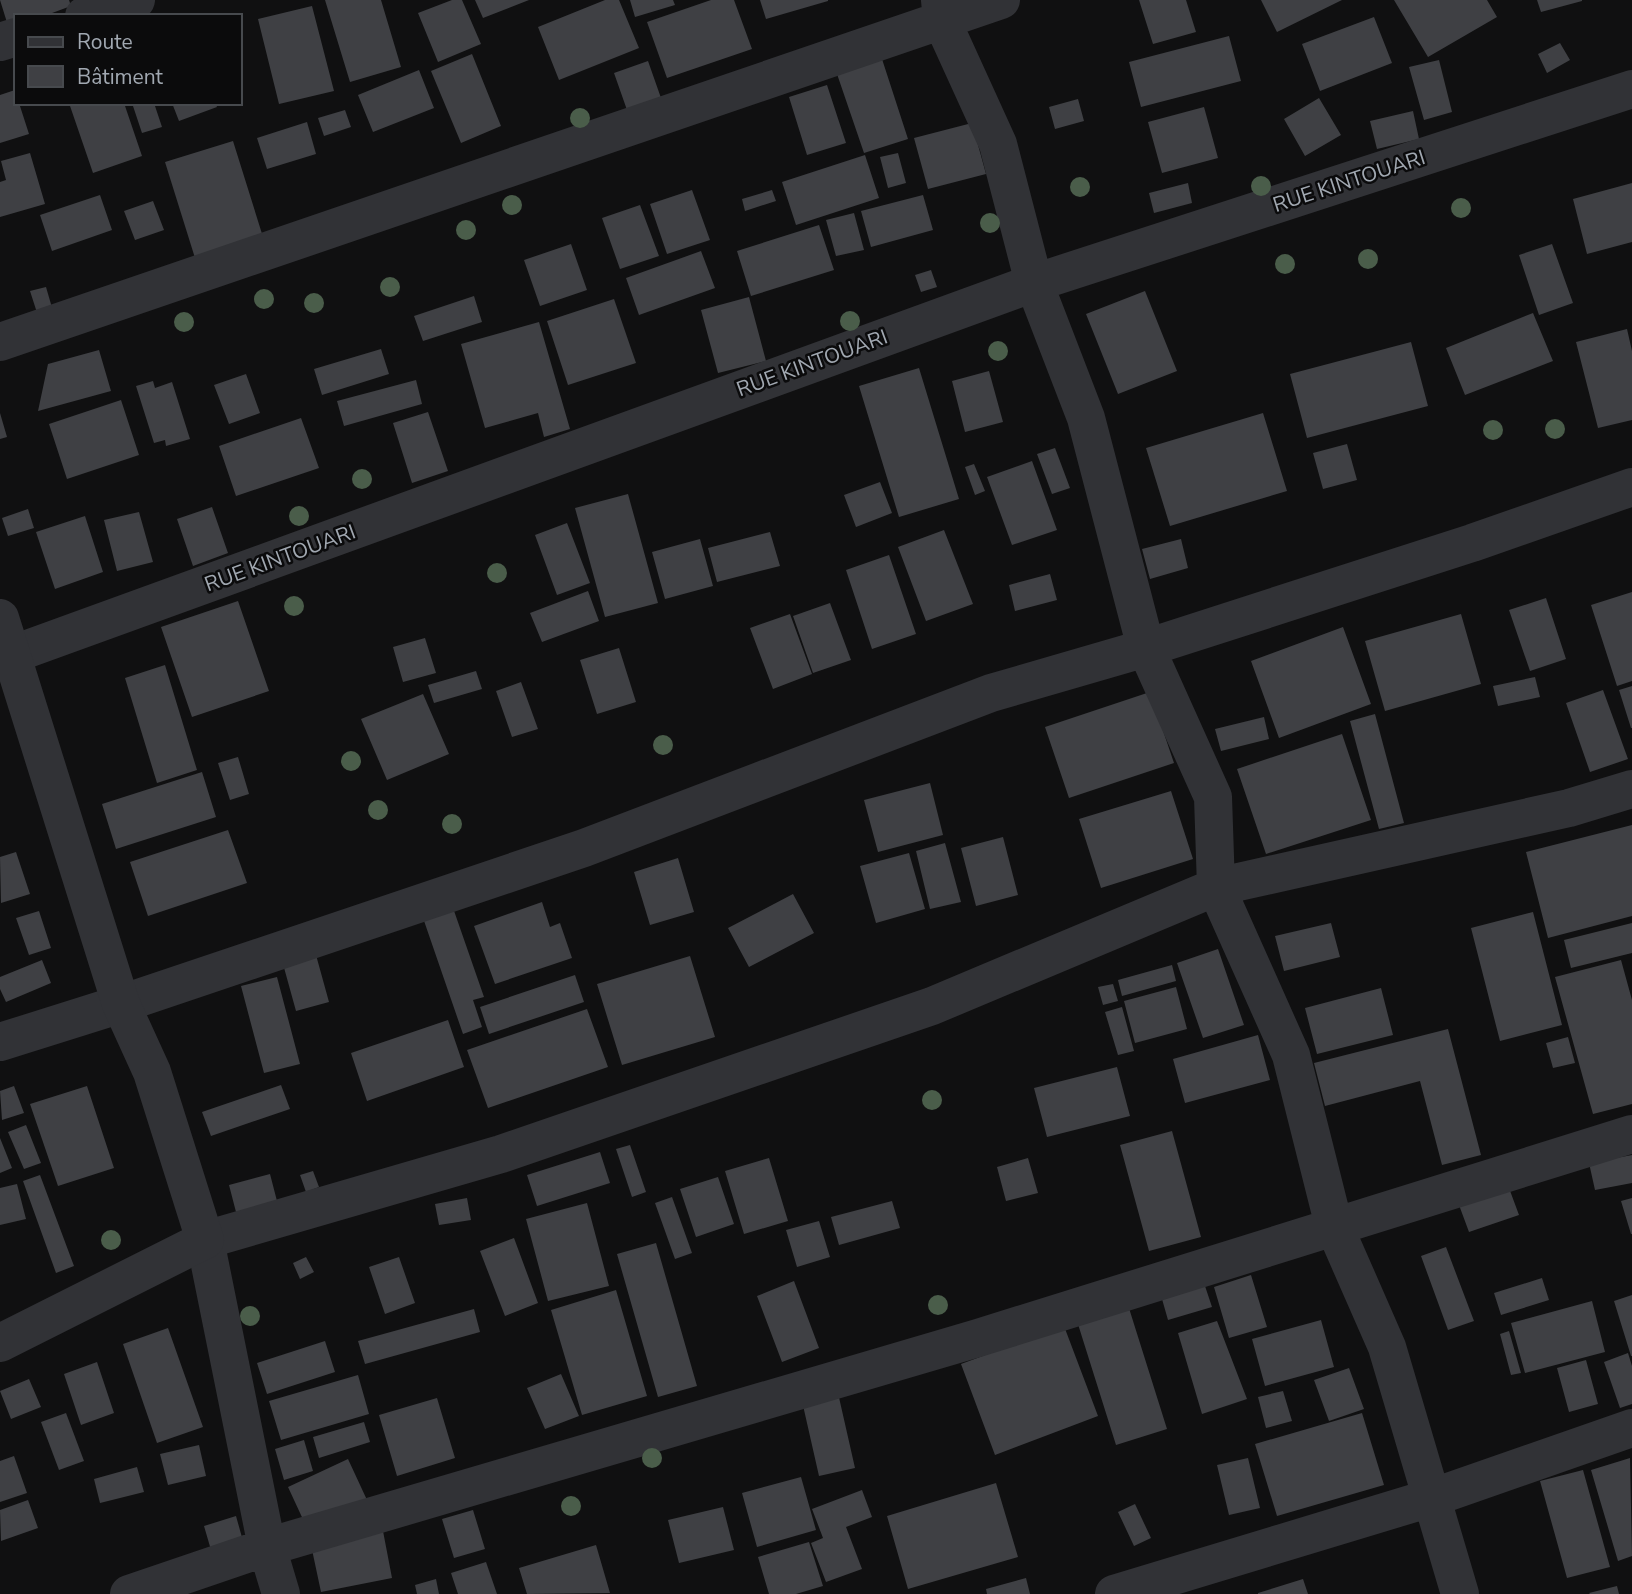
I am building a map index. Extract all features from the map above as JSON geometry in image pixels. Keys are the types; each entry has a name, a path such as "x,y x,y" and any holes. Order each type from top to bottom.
{"street":[{"path":"90,14 136,0"},
{"path":"0,342 941,11 1001,0"},
{"path":"941,11 998,144 1034,283 1086,418 1146,649 1213,797 1216,887 1291,1055 1334,1226 1387,1347 1434,1497 1460,1594"},
{"name":"RUE KINTOUARI","path":"6,657 1034,283 1632,89"},
{"path":"0,1042 584,848 992,693 1146,649 1472,543 1632,487"},
{"path":"0,618 6,657 121,1004 152,1072 205,1240 267,1547 281,1594"},
{"path":"0,1343 205,1240 501,1154 932,1006 1216,887 1569,808 1632,789"},
{"path":"129,1594 267,1547 978,1338 1632,1134"},
{"path":"1114,1594 1434,1497 1632,1428"}],"building":[{"path":"0,0 69,0 71,6 49,14 14,14 14,27 9,29"},
{"path":"325,0 381,0 401,67 350,82"},
{"path":"452,0 462,0 481,44 438,62 418,13"},
{"path":"475,0 529,0 483,18"},
{"path":"605,0 619,0 639,48 559,80 538,27"},
{"path":"630,0 673,0 675,5 635,17"},
{"path":"711,0 734,0 752,49 667,78 647,22"},
{"path":"760,0 828,0 828,1 766,19"},
{"path":"1139,0 1186,0 1196,32 1153,44"},
{"path":"1261,0 1342,0 1277,32"},
{"path":"1394,0 1487,0 1497,17 1428,57"},
{"path":"1537,0 1582,0 1582,1 1541,12"},
{"path":"312,6 334,91 279,104 258,19"},
{"path":"1374,17 1392,63 1320,91 1302,44"},
{"path":"1229,36 1241,81 1141,107 1129,62"},
{"path":"1560,43 1570,60 1547,73 1538,54"},
{"path":"472,54 501,126 461,143 431,71"},
{"path":"882,59 908,139 864,153 837,74"},
{"path":"1439,60 1452,112 1424,120 1409,67"},
{"path":"648,61 661,98 627,110 614,73"},
{"path":"419,70 434,108 373,132 358,95"},
{"path":"827,85 846,143 807,155 789,97"},
{"path":"14,90 14,105 20,105 29,134 0,143 0,95"},
{"path":"1319,98 1341,135 1305,156 1284,119"},
{"path":"1078,99 1084,121 1055,129 1049,107"},
{"path":"70,105 125,105 142,156 93,173"},
{"path":"133,105 155,105 162,127 142,133"},
{"path":"173,105 217,107 179,121"},
{"path":"1204,107 1218,158 1162,173 1148,122"},
{"path":"345,110 351,127 324,136 318,118"},
{"path":"1413,111 1419,139 1377,149 1370,121"},
{"path":"307,122 316,154 267,169 257,138"},
{"path":"972,123 986,174 928,189 914,138"},
{"path":"233,141 263,237 195,258 165,162"},
{"path":"30,153 45,204 0,217 0,182 6,180 1,161"},
{"path":"898,153 906,183 888,188 880,157"},
{"path":"865,155 879,198 796,225 782,182"},
{"path":"1188,183 1192,203 1154,213 1149,193"},
{"path":"1632,183 1632,242 1587,254 1573,199"},
{"path":"692,190 710,240 667,254 650,204"},
{"path":"772,190 776,201 745,211 742,199"},
{"path":"100,195 112,230 52,251 40,215"},
{"path":"923,195 933,230 871,247 861,211"},
{"path":"153,201 164,230 135,240 124,211"},
{"path":"640,205 659,256 620,269 602,218"},
{"path":"854,213 864,250 836,256 826,220"},
{"path":"819,225 834,270 751,296 737,251"},
{"path":"571,244 587,290 540,306 524,260"},
{"path":"1552,244 1573,303 1539,315 1519,255"},
{"path":"701,251 715,288 639,315 626,278"},
{"path":"931,270 937,287 921,292 915,275"},
{"path":"46,287 55,318 40,322 30,291"},
{"path":"1145,291 1177,371 1118,394 1086,314"},
{"path":"474,296 482,322 423,341 414,316"},
{"path":"749,297 766,361 718,373 701,310"},
{"path":"614,299 636,363 568,385 547,321"},
{"path":"1533,313 1553,361 1465,395 1446,348"},
{"path":"539,322 570,429 544,437 538,413 485,428 461,344"},
{"path":"1627,329 1632,351 1632,420 1598,428 1576,342"},
{"path":"1411,342 1428,406 1307,438 1290,374"},
{"path":"381,349 389,374 322,395 314,369"},
{"path":"99,350 111,391 38,411 48,364"},
{"path":"919,368 959,499 899,517 859,386"},
{"path":"989,371 1003,422 965,432 952,381"},
{"path":"246,374 260,413 229,424 214,385"},
{"path":"416,380 422,404 344,426 337,401"},
{"path":"153,381 155,388 172,382 190,439 166,446 165,440 154,443 136,386"},
{"path":"121,400 139,455 67,479 49,424"},
{"path":"428,412 448,471 412,483 393,423"},
{"path":"0,413 7,437 0,439"},
{"path":"1263,413 1287,491 1170,526 1146,448"},
{"path":"301,418 319,468 236,496 219,446"},
{"path":"1347,444 1357,480 1323,489 1313,453"},
{"path":"1055,448 1070,488 1052,494 1037,454"},
{"path":"1032,461 1057,530 1012,545 987,477"},
{"path":"974,464 985,491 975,495 965,467"},
{"path":"880,482 892,513 856,527 844,495"},
{"path":"628,494 658,603 605,617 575,508"},
{"path":"212,507 228,553 193,566 177,519"},
{"path":"28,509 34,528 8,536 2,518"},
{"path":"139,512 153,562 117,571 104,520"},
{"path":"85,516 103,572 55,589 36,532"},
{"path":"567,523 590,583 557,595 535,535"},
{"path":"944,530 973,604 926,621 898,547"},
{"path":"770,532 780,566 717,582 708,548"},
{"path":"700,539 713,586 665,599 652,552"},
{"path":"1181,539 1188,568 1150,579 1142,549"},
{"path":"889,555 916,634 872,649 846,570"},
{"path":"1050,574 1057,600 1015,611 1009,585"},
{"path":"588,591 599,621 542,642 530,613"},
{"path":"1632,592 1632,681 1617,686 1591,605"},
{"path":"1546,598 1566,659 1530,671 1509,610"},
{"path":"238,601 269,691 192,717 161,627"},
{"path":"830,603 851,660 813,673 793,616"},
{"path":"790,614 812,674 773,689 750,628"},
{"path":"1461,614 1481,684 1385,711 1365,641"},
{"path":"1343,627 1371,704 1279,738 1251,661"},
{"path":"425,638 436,673 403,682 393,647"},
{"path":"619,648 636,702 597,714 580,660"},
{"path":"165,665 197,770 157,783 125,678"},
{"path":"476,671 482,689 434,703 428,685"},
{"path":"1535,677 1540,697 1498,706 1493,686"},
{"path":"521,682 538,729 512,737 496,691"},
{"path":"1632,686 1632,728 1631,728 1619,690"},
{"path":"1603,690 1628,759 1590,772 1566,703"},
{"path":"1150,692 1174,763 1069,798 1045,727"},
{"path":"423,694 449,754 387,780 361,719"},
{"path":"1375,714 1404,823 1379,829 1350,721"},
{"path":"1264,717 1269,739 1221,751 1215,729"},
{"path":"1342,734 1371,820 1266,854 1237,769"},
{"path":"238,757 249,794 230,800 218,763"},
{"path":"202,772 216,817 116,849 102,804"},
{"path":"930,783 943,835 878,852 864,800"},
{"path":"1171,791 1193,859 1101,888 1079,819"},
{"path":"1632,825 1632,916 1548,938 1526,852"},
{"path":"228,830 247,883 148,916 130,862"},
{"path":"1003,837 1018,895 976,906 961,848"},
{"path":"945,843 961,902 930,909 916,851"},
{"path":"16,852 30,894 1,903 0,857"},
{"path":"909,853 925,909 876,923 860,866"},
{"path":"678,858 694,912 650,925 634,872"},
{"path":"793,894 814,933 749,967 728,928"},
{"path":"542,902 550,927 560,923 572,958 495,984 474,926"},
{"path":"452,905 484,997 473,1000 482,1027 463,1034 422,915"},
{"path":"39,911 51,948 29,955 16,918"},
{"path":"1533,912 1562,1025 1500,1041 1471,928"},
{"path":"1331,923 1340,957 1284,971 1275,936"},
{"path":"1632,923 1632,953 1571,968 1564,940"},
{"path":"1218,949 1244,1025 1203,1038 1177,963"},
{"path":"316,955 329,1002 296,1011 283,964"},
{"path":"690,956 715,1037 622,1065 597,984"},
{"path":"42,960 51,983 6,1002 0,989 0,977"},
{"path":"1621,960 1632,1000 1632,1104 1593,1114 1555,977"},
{"path":"1172,965 1176,981 1122,996 1118,980"},
{"path":"575,975 584,1002 489,1034 480,1007"},
{"path":"277,977 300,1064 264,1073 241,986"},
{"path":"1113,984 1118,1001 1103,1005 1098,987"},
{"path":"1176,987 1187,1029 1135,1043 1124,1001"},
{"path":"1381,988 1393,1035 1317,1054 1305,1008"},
{"path":"1122,1007 1134,1051 1118,1055 1105,1012"},
{"path":"587,1009 608,1067 488,1108 467,1050"},
{"path":"448,1020 464,1067 367,1101 351,1053"},
{"path":"1448,1029 1481,1155 1442,1165 1420,1081 1325,1106 1314,1063"},
{"path":"1258,1035 1270,1080 1185,1103 1173,1059"},
{"path":"1568,1037 1575,1063 1553,1068 1546,1043"},
{"path":"1117,1067 1130,1116 1047,1137 1034,1088"},
{"path":"281,1085 290,1109 211,1136 202,1112"},
{"path":"14,1086 24,1113 2,1120 0,1091"},
{"path":"87,1086 114,1168 58,1186 30,1104"},
{"path":"26,1125 41,1163 24,1169 8,1132"},
{"path":"1172,1131 1201,1237 1149,1251 1120,1145"},
{"path":"0,1138 12,1168 0,1173"},
{"path":"630,1145 646,1192 632,1197 616,1149"},
{"path":"600,1152 610,1183 537,1206 527,1175"},
{"path":"1632,1155 1632,1183 1595,1190 1589,1163"},
{"path":"769,1158 788,1221 744,1234 725,1171"},
{"path":"1028,1158 1038,1193 1006,1201 997,1167"},
{"path":"313,1171 319,1187 306,1192 300,1175"},
{"path":"270,1174 277,1201 236,1212 229,1185"},
{"path":"40,1175 74,1266 56,1273 23,1181"},
{"path":"718,1177 734,1224 696,1237 680,1189"},
{"path":"17,1184 26,1219 0,1225 0,1188"},
{"path":"1509,1188 1519,1215 1469,1232 1459,1205"},
{"path":"672,1197 692,1253 675,1259 655,1203"},
{"path":"467,1198 471,1220 439,1225 435,1204"},
{"path":"1632,1198 1632,1234 1631,1234 1621,1201"},
{"path":"892,1201 900,1228 839,1245 831,1217"},
{"path":"587,1203 609,1286 548,1301 526,1219"},
{"path":"819,1221 830,1257 797,1267 786,1230"},
{"path":"514,1238 538,1303 505,1316 480,1251"},
{"path":"656,1243 697,1386 658,1397 617,1254"},
{"path":"1446,1247 1474,1321 1448,1330 1421,1256"},
{"path":"306,1257 314,1272 300,1279 293,1263"},
{"path":"399,1257 415,1303 385,1314 369,1267"},
{"path":"1251,1275 1267,1327 1229,1338 1214,1287"},
{"path":"1542,1278 1549,1300 1501,1315 1494,1293"},
{"path":"1203,1280 1212,1307 1168,1320 1160,1292"},
{"path":"794,1281 819,1348 782,1362 757,1296"},
{"path":"616,1290 647,1396 582,1415 551,1310"},
{"path":"1632,1295 1632,1356 1631,1356 1614,1301"},
{"path":"1592,1301 1605,1352 1525,1373 1511,1323"},
{"path":"1128,1305 1167,1429 1116,1445 1077,1321"},
{"path":"474,1309 480,1332 365,1364 358,1341"},
{"path":"1321,1320 1334,1367 1265,1386 1252,1339"},
{"path":"1217,1321 1247,1399 1202,1414 1178,1333"},
{"path":"1064,1326 1098,1416 995,1455 961,1364"},
{"path":"168,1328 203,1427 157,1443 123,1344"},
{"path":"1509,1331 1521,1373 1511,1375 1500,1334"},
{"path":"325,1341 335,1372 267,1394 257,1363"},
{"path":"1628,1353 1632,1366 1632,1404 1620,1408 1604,1362"},
{"path":"1586,1360 1598,1404 1569,1412 1557,1368"},
{"path":"97,1362 114,1413 81,1425 64,1374"},
{"path":"1349,1368 1364,1409 1329,1421 1314,1380"},
{"path":"561,1374 579,1416 545,1429 527,1388"},
{"path":"358,1375 369,1414 281,1440 269,1401"},
{"path":"29,1379 41,1407 11,1419 0,1391"},
{"path":"1283,1391 1292,1421 1266,1428 1258,1397"},
{"path":"838,1393 855,1468 819,1476 802,1401"},
{"path":"437,1398 455,1458 397,1476 379,1415"},
{"path":"66,1413 84,1461 59,1470 41,1422"},
{"path":"1362,1413 1384,1485 1277,1516 1255,1444"},
{"path":"364,1422 370,1442 319,1458 313,1437"},
{"path":"304,1440 313,1471 284,1480 275,1449"},
{"path":"199,1445 206,1476 168,1485 160,1454"},
{"path":"14,1456 27,1493 0,1502 0,1461"},
{"path":"1248,1458 1260,1508 1229,1515 1217,1465"},
{"path":"1630,1458 1632,1556 1618,1561 1591,1470"},
{"path":"348,1459 367,1500 307,1528 288,1487"},
{"path":"137,1467 144,1492 100,1503 94,1479"},
{"path":"1583,1470 1610,1567 1567,1578 1540,1481"},
{"path":"801,1477 816,1530 757,1547 742,1493"},
{"path":"996,1483 1018,1557 908,1589 887,1516"},
{"path":"862,1490 872,1517 846,1527 862,1569 826,1582 811,1543 823,1538 812,1509"},
{"path":"28,1500 38,1528 1,1541 0,1510"},
{"path":"1135,1504 1151,1538 1134,1546 1118,1512"},
{"path":"723,1507 734,1550 679,1563 668,1520"},
{"path":"473,1510 485,1549 454,1558 442,1519"},
{"path":"236,1516 243,1541 211,1550 204,1526"},
{"path":"383,1531 392,1578 321,1592 311,1545"},
{"path":"809,1542 823,1586 796,1594 769,1594 758,1557"},
{"path":"596,1545 610,1593 527,1594 519,1568"},
{"path":"486,1562 497,1594 458,1594 451,1573"},
{"path":"1026,1578 1030,1594 987,1594 986,1589"},
{"path":"436,1579 439,1594 417,1594 415,1585"},
{"path":"1303,1579 1308,1594 1258,1594 1258,1593"},
{"path":"1617,1586 1619,1594 1589,1593"}]}
